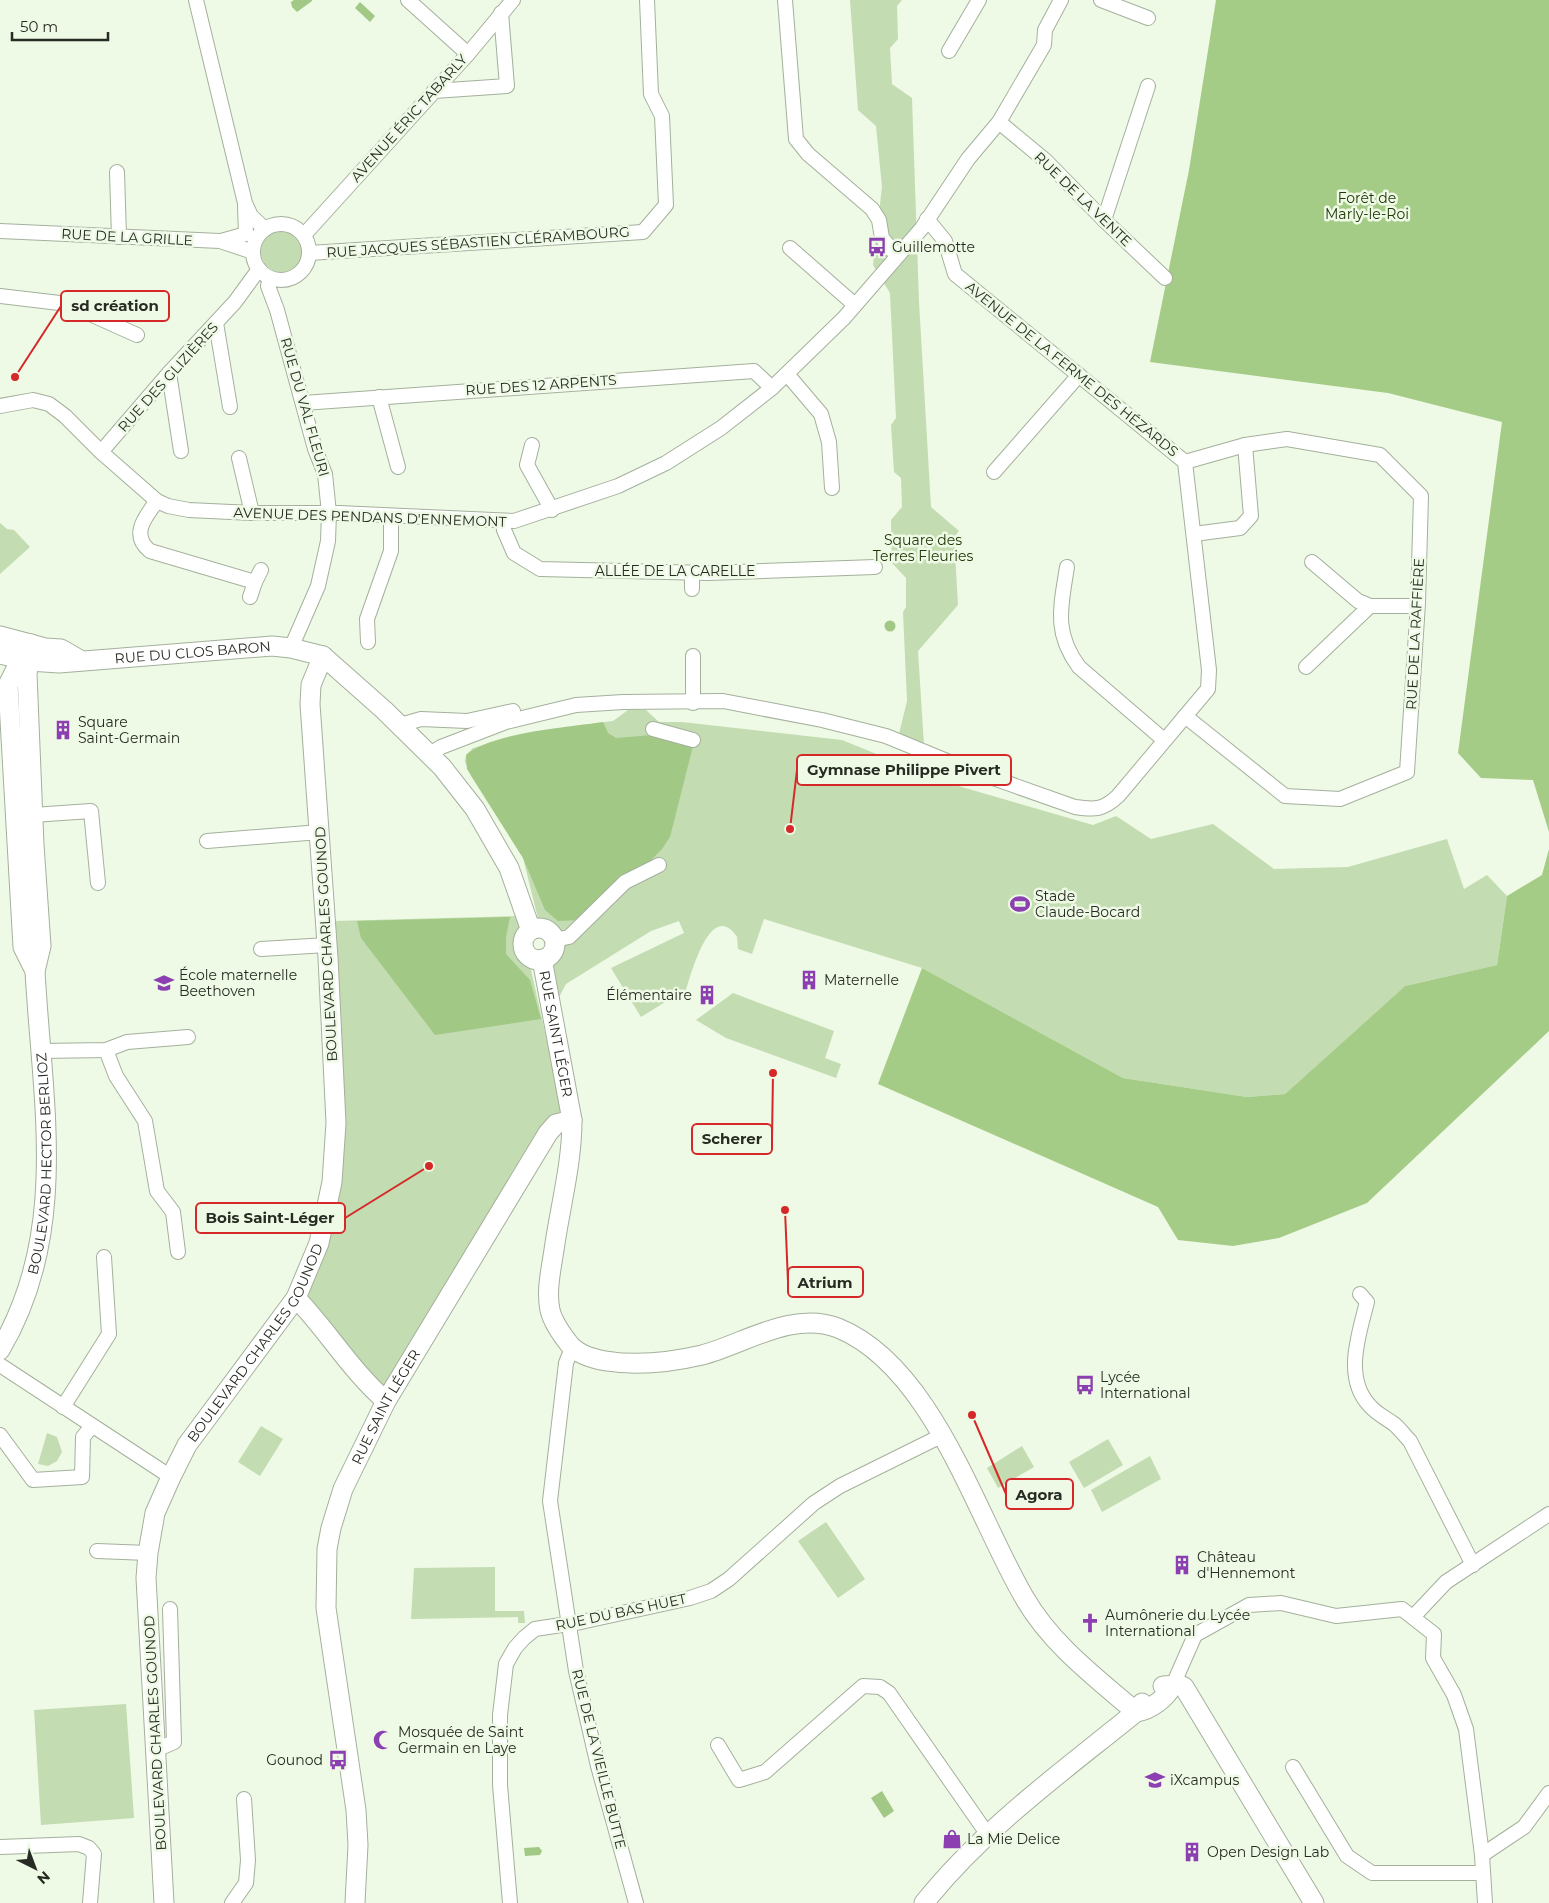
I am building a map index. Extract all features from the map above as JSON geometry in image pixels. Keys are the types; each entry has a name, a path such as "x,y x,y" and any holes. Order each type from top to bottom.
{"street":[{"path":"196,0 245,203 256,233"},
{"path":"408,0 468,54"},
{"name":"AVENUE ÉRIC TABARLY","path":"304,236 468,54 513,0"},
{"name":"RUE JACQUES SÉBASTIEN CLÉRAMBOURG","path":"309,253 644,232 666,205 662,116 651,94 647,0"},
{"path":"785,0 796,139 808,154 876,213 882,238 897,256"},
{"path":"949,51 979,0"},
{"name":"AVENUE DES PENDANS D'ENNEMONT","path":"0,406 33,400 49,404 66,416 101,452 157,501 168,506 189,510 252,513 330,513 514,521 552,510 618,486 666,463 721,428 772,388 855,305 927,219 968,158 999,122 1044,45 1045,30 1061,0"},
{"path":"1101,0 1148,18"},
{"path":"434,91 507,86 501,13"},
{"path":"1104,220 1148,86"},
{"name":"RUE DE LA VENTE","path":"999,122 1046,161 1165,278"},
{"path":"117,172 119,237"},
{"path":"220,241 256,233 282,224 298,229 304,236 309,253 304,268 299,273 285,280 270,278 259,269 253,252 256,233 245,203"},
{"name":"AVENUE DE LA FERME DES HÉZARDS","path":"430,754 441,747 506,722 576,705 624,702 723,702 822,720 886,736 960,766 1075,807 1090,809 1106,807 1118,796 1208,689 1209,670 1185,462 955,274 945,241 927,219"},
{"name":"RUE DE LA GRILLE","path":"0,232 220,241 253,252"},
{"path":"790,248 855,305"},
{"name":"RUE DES GLIZIÈRES","path":"101,452 168,374 216,323 259,269"},
{"name":"RUE DES GLIZIÈRES","path":"234,302 252,288 270,278"},
{"name":"RUE DU VAL FLEURI","path":"270,278 268,286 277,310 315,449 326,474 330,513 328,541 318,586 298,649"},
{"name":"RUE DU VAL FLEURI","path":"277,310 279,296 285,280"},
{"path":"0,296 68,304 137,335"},
{"path":"216,323 230,407"},
{"name":"RUE DES 12 ARPENTS","path":"303,403 754,371 772,388"},
{"path":"168,374 181,451"},
{"path":"787,374 821,414 829,442 832,488"},
{"path":"994,472 1079,375"},
{"path":"380,397 398,467"},
{"name":"RUE DE LA RAFFIÈRE","path":"1185,462 1245,445 1287,439 1380,455 1421,496 1417,606 1407,772 1340,800 1285,796 1185,716"},
{"path":"532,444 527,465 552,510"},
{"path":"1194,534 1240,528 1251,516 1245,445"},
{"path":"239,458 252,513"},
{"path":"157,501 143,522 139,532 144,546 159,555 258,576 250,597"},
{"path":"368,642 367,619 390,551 391,516"},
{"name":"ALLÉE DE LA CARELLE","path":"503,521 504,530 514,554 540,569 692,573 875,567"},
{"path":"1312,562 1358,601 1370,606 1417,606"},
{"path":"1067,567 1060,625 1070,656 1079,667 1164,740"},
{"path":"692,573 692,589"},
{"path":"1306,668 1370,606"},
{"path":"0,636 29,668"},
{"name":"RUE DU CLOS BARON","path":"29,668 54,662 272,646 298,649 323,656"},
{"path":"54,662 45,669 29,668 16,669 5,678 20,685 29,668 61,649 80,660"},
{"path":"0,654 29,668"},
{"path":"323,656 430,754 475,809 509,868 532,929 546,929 562,939 625,882 659,865"},
{"name":"BOULEVARD CHARLES GOUNOD","path":"164,1903 146,1588 148,1553 155,1513 186,1445 296,1298 319,1243 332,1182 336,1123 320,832 310,704 311,685 323,656"},
{"path":"693,656 693,703"},
{"name":"BOULEVARD HECTOR BERLIOZ","path":"0,1350 14,1327 31,1282 42,1238 47,1176 35,971 41,946 33,815 29,668"},
{"name":"BOULEVARD HECTOR BERLIOZ","path":"5,678 23,947 35,971"},
{"path":"400,725 421,719 466,721 519,710"},
{"path":"653,729 693,740"},
{"path":"33,815 91,811 98,883"},
{"path":"207,841 320,832"},
{"name":"RUE SAINT LÉGER","path":"532,929 525,936 525,951 532,958 542,959 551,954 562,939"},
{"path":"261,949 327,945"},
{"name":"RUE SAINT LÉGER","path":"355,1903 358,1845 356,1810 326,1608 327,1549 343,1489 386,1401 548,1133 556,1124 572,1120 542,959"},
{"path":"41,1051 106,1050 127,1042 188,1037"},
{"path":"106,1050 116,1076 145,1121 157,1191 174,1212 178,1252"},
{"path":"572,1120 572,1145 549,1284 550,1310 556,1325 572,1348 591,1358 618,1363 666,1362 703,1355 787,1326 802,1323 834,1326 859,1338 888,1363 916,1396 967,1482 1025,1599 1071,1656 1136,1712"},
{"path":"63,1407 109,1334 104,1257"},
{"path":"1360,1294 1367,1302 1356,1346 1355,1370 1361,1390 1368,1404 1379,1415 1396,1425 1410,1442 1473,1566"},
{"path":"296,1298 317,1319 366,1382 386,1401"},
{"name":"RUE DE LA VIEILLE BUTTE","path":"572,1348 566,1363 550,1501 576,1671 598,1766 636,1903"},
{"path":"0,1365 171,1477"},
{"path":"0,1435 33,1480 82,1478 84,1437 92,1426"},
{"name":"RUE DU BAS HUET","path":"510,1903 500,1785 500,1715 503,1675 514,1648 535,1630 690,1598 711,1591 729,1579 814,1502 840,1486 941,1436"},
{"path":"1413,1617 1446,1582 1473,1566 1549,1514"},
{"path":"97,1551 148,1553"},
{"path":"924,1903 941,1882 1019,1805 1136,1712 1147,1710 1170,1691 1195,1635 1249,1605 1281,1603 1336,1616 1402,1609 1434,1634 1432,1658 1454,1695 1466,1729 1482,1855 1485,1903"},
{"path":"156,1750 174,1742 170,1609"},
{"path":"1173,1685 1184,1687 1314,1903"},
{"path":"718,1745 740,1780 765,1772 863,1686 880,1687 889,1693 988,1835"},
{"path":"1293,1767 1348,1856 1372,1873 1483,1873"},
{"path":"1482,1855 1524,1827 1549,1793"},
{"path":"232,1903 246,1883 248,1860 244,1799"},
{"path":"0,1846 79,1844 89,1848 94,1854 90,1903"}],"green space":[{"name":"Square des Terres Fleuries","path":"850,0 902,0 897,6 898,39 890,48 892,84 912,98 919,302 931,507 959,531 954,537 958,605 918,651 924,745 899,734 907,701 903,612 906,607 906,578 892,563 891,520 902,507 901,478 894,472 891,425 896,418 890,293 873,265 882,187 876,126 858,110"},
{"name":"Forêt de Marly-le-Roi","path":"1216,0 1549,0 1549,832 1533,780 1481,778 1458,753 1502,422 1388,393 1150,362 1189,170"},
{"path":"283,229 295,233 301,239 305,251 301,263 295,269 283,273 271,269 265,263 261,251 265,239 271,233"},
{"path":"0,523 7,529 14,530 30,547 0,574"},
{"name":"Stade Claude-Bocard","path":"628,710 646,710 659,722 682,722 842,740 948,783 1093,825 1116,816 1151,839 1213,824 1274,869 1348,867 1447,839 1464,889 1487,875 1507,896 1497,965 1405,986 1285,1094 1247,1097 1123,1078 922,968 764,919 752,954 738,949 737,937 727,927 718,927 710,934 702,946 684,997 675,996 641,1017 611,968 684,933 679,921 651,931 566,984 558,999 523,858 471,776 465,762 466,755 473,748 539,731 613,721"},
{"path":"1549,849 1549,1031 1367,1203 1279,1238 1233,1246 1178,1240 1158,1207 878,1084 922,968 1123,1078 1247,1097 1285,1094 1405,986 1497,965 1507,896 1542,875"},
{"path":"519,916 563,1113 384,1390 307,1299 327,1244 338,1199 343,1068 334,921"},
{"path":"733,993 834,1031 825,1058 841,1064 836,1078 726,1038 696,1020"},
{"path":"261,1426 283,1439 260,1476 238,1462"},
{"path":"47,1433 57,1437 62,1452 57,1461 48,1466 38,1464"},
{"path":"1108,1439 1123,1465 1084,1488 1069,1462"},
{"path":"1022,1446 1034,1467 998,1488 987,1468"},
{"path":"1150,1456 1161,1479 1102,1512 1091,1490"},
{"path":"826,1522 865,1579 838,1598 798,1541"},
{"path":"495,1567 495,1611 524,1611 525,1623 518,1623 518,1617 411,1619 414,1568"},
{"path":"126,1704 134,1818 41,1825 34,1710"}],"shaded area":[{"path":"294,0 312,1 297,12 292,7 291,2"},
{"path":"360,2 375,16 370,22 355,8"},
{"path":"890,620 896,626 890,632 884,626"},
{"path":"603,722 608,733 616,738 652,735 693,746 670,837 662,849 649,862 623,875 579,920 558,921 545,910 523,858 467,769 466,755 477,747 511,736"},
{"path":"510,917 506,937 506,954 530,980 541,1019 435,1035 361,938 357,921"},
{"path":"882,1791 894,1811 884,1818 871,1798"},
{"path":"539,1847 542,1851 540,1855 525,1856 524,1848"}],"place":[{"name":"Guillemotte","path":"877,247"},
{"name":"sd création","path":"15,377"},
{"name":"Square Saint-Germain","path":"63,730"},
{"name":"Gymnase Philippe Pivert","path":"790,829"},
{"name":"Stade Claude-Bocard","path":"1020,904"},
{"name":"Maternelle","path":"809,980"},
{"name":"École maternelle Beethoven","path":"164,983"},
{"name":"Élémentaire","path":"707,995"},
{"name":"Scherer","path":"773,1073"},
{"name":"Bois Saint-Léger","path":"429,1166"},
{"name":"Atrium","path":"785,1210"},
{"name":"Lycée International","path":"1085,1385"},
{"name":"Agora","path":"972,1415"},
{"name":"Château d'Hennemont","path":"1182,1565"},
{"name":"Aumônerie du Lycée International","path":"1090,1623"},
{"name":"Mosquée de Saint Germain en Laye","path":"383,1740"},
{"name":"Gounod","path":"338,1760"},
{"name":"iXcampus","path":"1155,1780"},
{"name":"La Mie Delice","path":"952,1839"},
{"name":"Open Design Lab","path":"1192,1852"}]}
